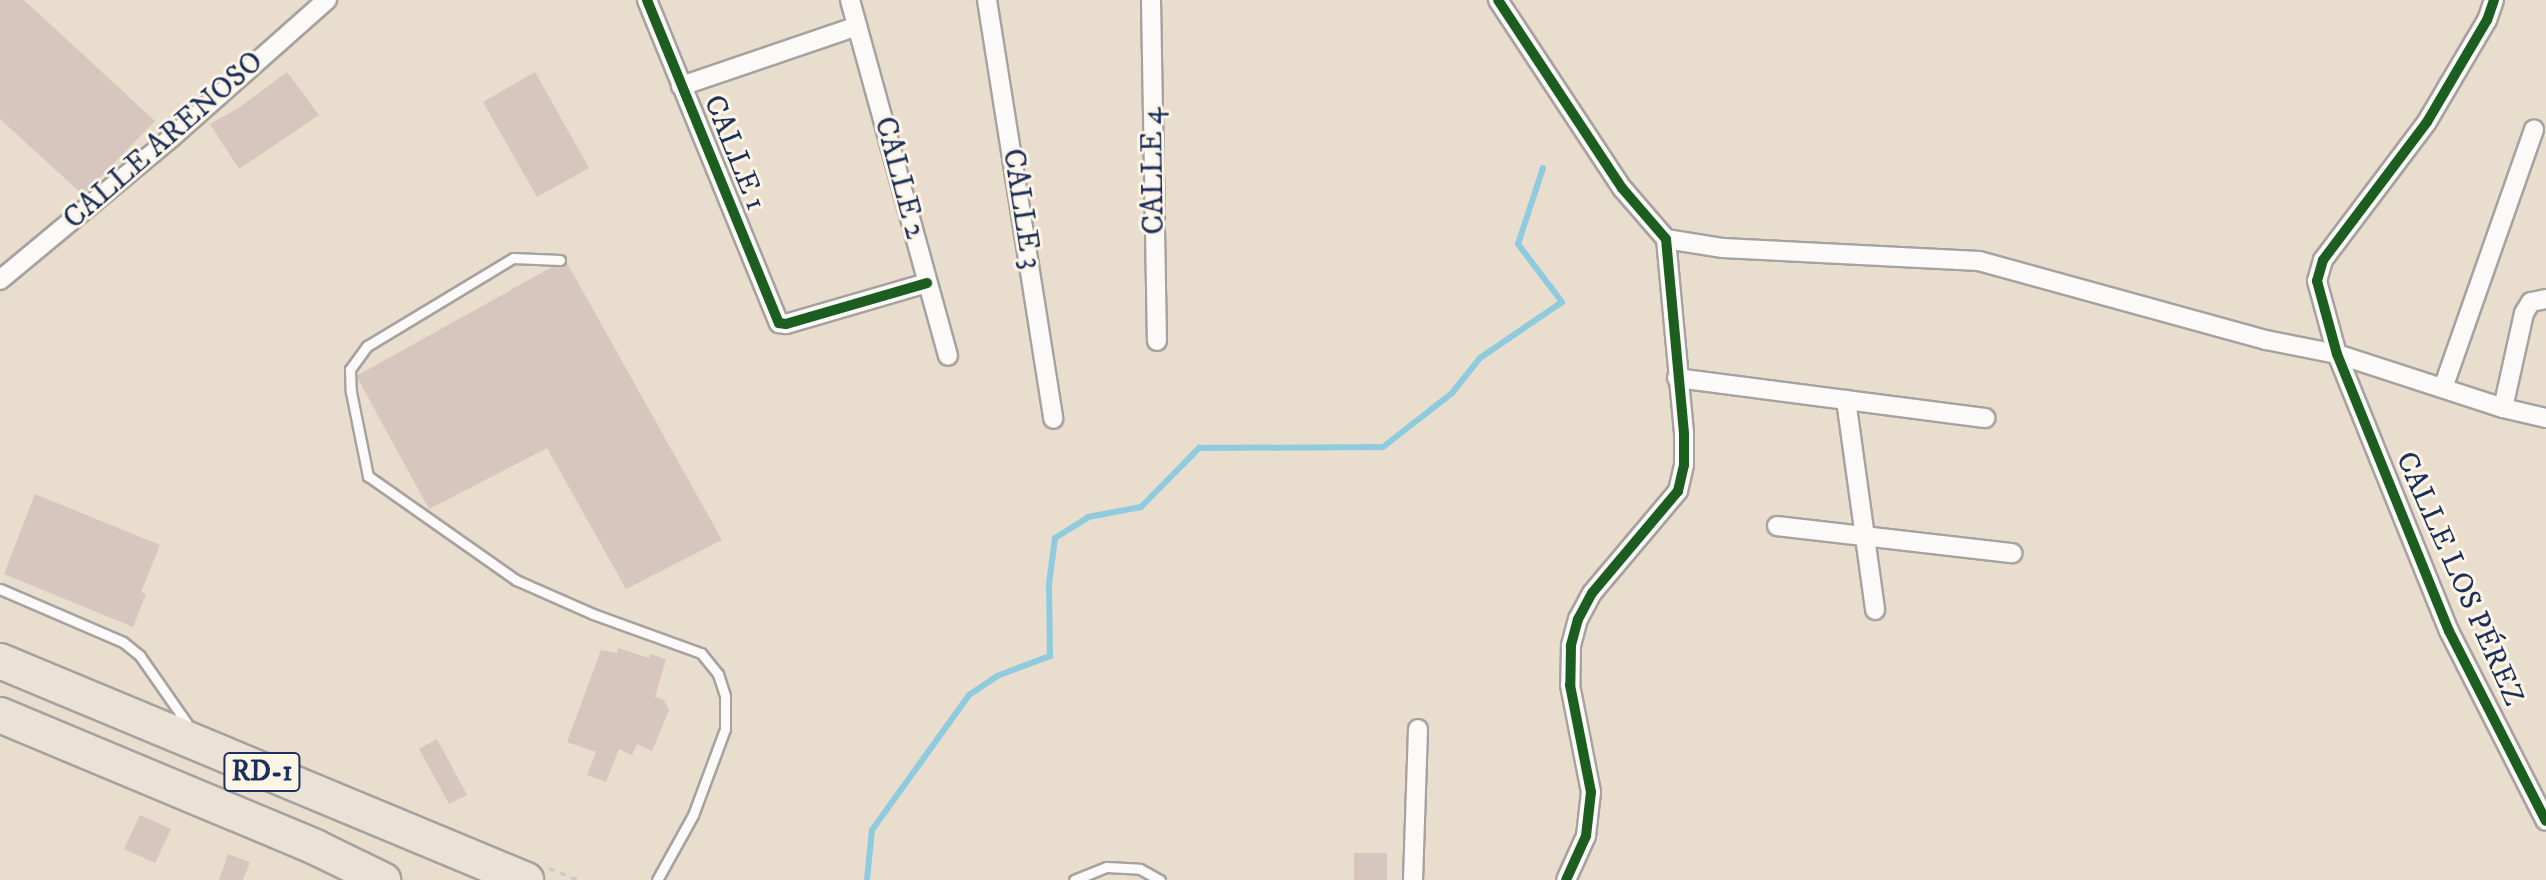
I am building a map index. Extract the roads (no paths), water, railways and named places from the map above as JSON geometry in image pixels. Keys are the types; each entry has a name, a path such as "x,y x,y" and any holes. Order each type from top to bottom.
{"highway":[{"name":"RD-1","path":"0,661 204,749 526,880"},
{"name":"RD-1","path":"0,715 315,847 383,880"}],"street":[{"name":"CALLE ARENOSO","path":"0,280 172,137 327,0"},
{"name":"CALLE 1","path":"647,0 779,323 786,324 927,283"},
{"name":"CALLE 2","path":"850,0 948,356"},
{"name":"CALLE 3","path":"987,0 1053,419"},
{"name":"CALLE 4","path":"1151,0 1157,341"},
{"path":"1498,0 1622,188 1666,239 1684,434 1684,465 1678,491 1592,593 1578,619 1571,646 1570,685 1591,792 1586,836 1566,880"},
{"name":"CALLE LOS PÉREZ","path":"2494,0 2487,20 2427,122 2319,268 2317,281 2337,354 2449,631 2546,821"},
{"path":"681,86 857,26"},
{"path":"2443,388 2534,130"},
{"path":"1666,239 1723,248 1979,261 2266,340 2337,354 2503,408 2546,418"},
{"path":"2503,408 2524,313 2531,302 2546,299"},
{"path":"1677,378 1985,418"},
{"path":"1846,400 1875,610"},
{"path":"1777,526 2012,553"},
{"path":"1413,880 1418,729"}],"lane":[{"path":"560,260 513,258 367,346 350,369 351,392 368,476 516,580 593,614 701,653 718,674 725,696 725,729 693,815 657,880"},
{"path":"0,589 123,642 140,656 204,749"},
{"path":"1074,880 1107,867 1140,869 1160,880"}],"waterway":[{"path":"867,880 872,830 969,695 997,676 1050,656 1049,584 1055,538 1088,517 1141,507 1199,448 1383,447 1452,393 1480,358 1562,302 1518,244 1543,168"}]}
